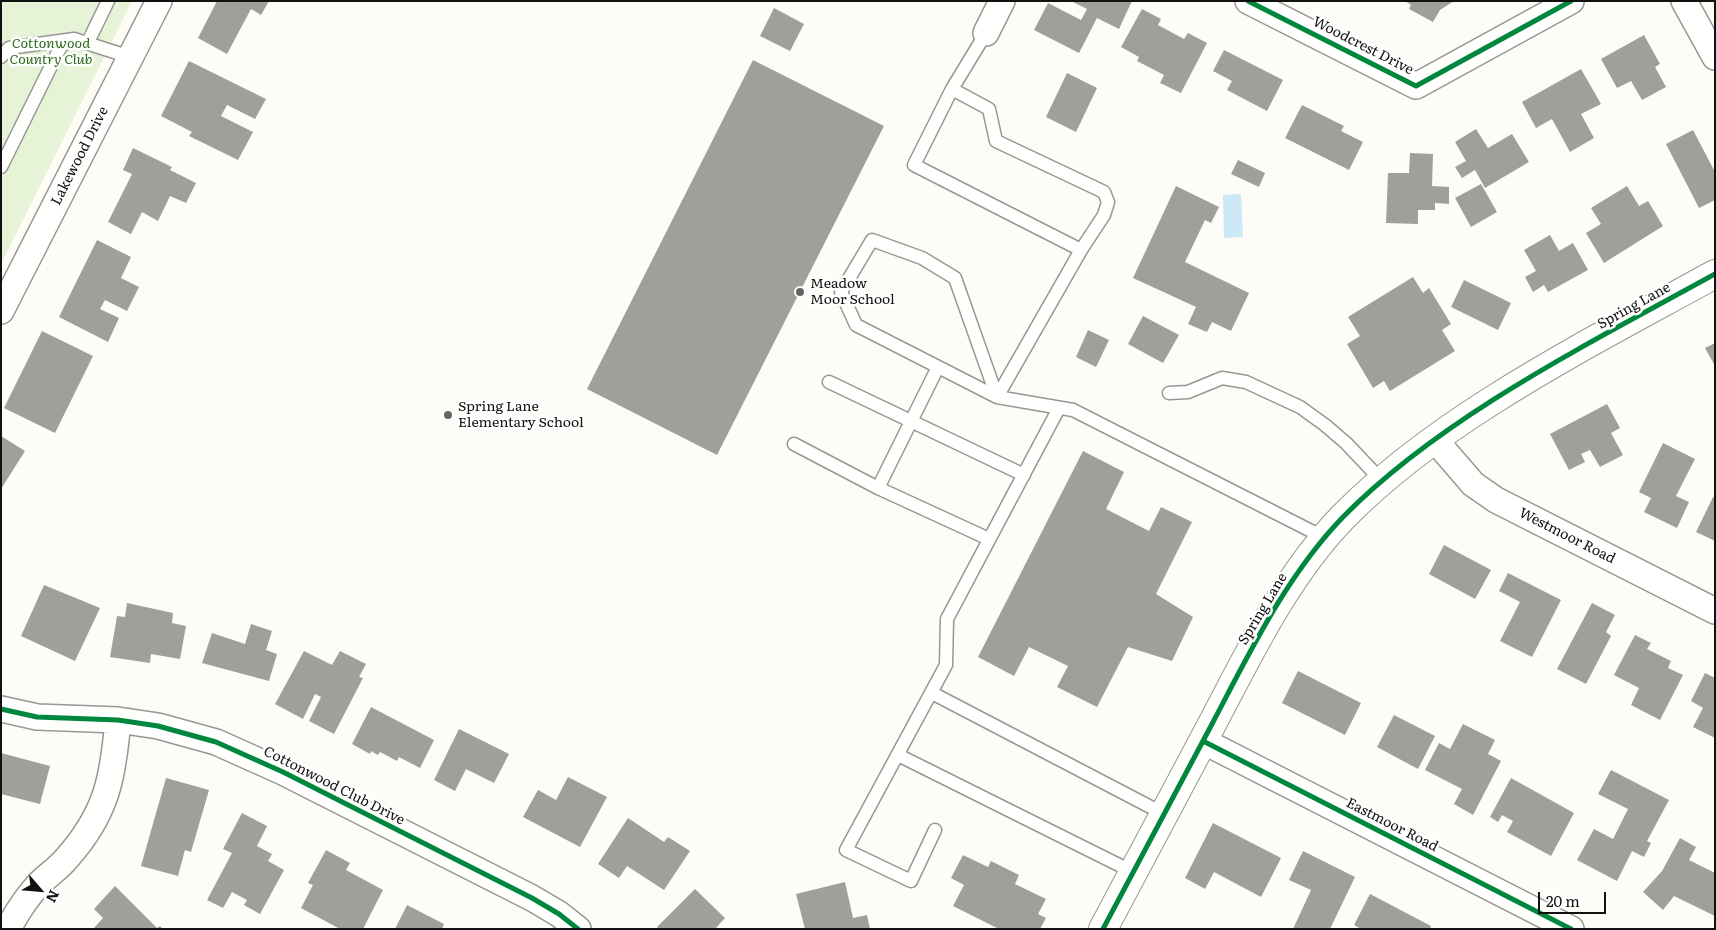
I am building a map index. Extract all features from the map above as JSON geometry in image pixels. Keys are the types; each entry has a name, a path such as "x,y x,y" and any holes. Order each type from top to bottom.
{"street":[{"name":"Lakewood Drive","path":"1,311 159,1"},
{"path":"986,33 1002,1"},
{"name":"Woodcrest Drive","path":"1248,1 1416,86 1571,1"},
{"path":"1684,1 1715,57"},
{"name":"Spring Lane","path":"1103,929 1280,600 1325,538 1382,481 1435,440 1528,380 1715,274"},
{"name":"Westmoor Road","path":"1435,440 1473,484 1496,500 1715,611"},
{"name":"Cottonwood Club Drive","path":"1,709 37,717 118,720 158,726 216,742 249,756 532,898 559,914 578,929"},
{"path":"8,929 18,909 34,890 66,860 89,831 106,798 114,759 118,720"},
{"name":"Eastmoor Road","path":"1203,741 1571,929"}],"lane":[{"path":"88,42 108,1"},
{"path":"986,33 952,89 914,165 1081,250"},
{"path":"1,167 62,46 74,39"},
{"path":"1,57 9,48 74,39 130,57"},
{"path":"952,89 989,109 996,141 1104,192 1108,202 1104,215 1081,250 997,397"},
{"path":"997,397 955,278 922,258 872,240 841,292 856,325 997,397 1073,410 1325,538"},
{"path":"878,488 938,367"},
{"path":"1169,393 1188,392 1222,378 1246,382 1300,407 1326,425 1382,481"},
{"path":"829,382 1024,475"},
{"path":"935,830 911,881 846,850 946,665 947,619 1059,408"},
{"path":"794,444 878,488 989,539"},
{"path":"932,692 1164,814"},
{"path":"898,755 1134,872"}],"green space":[{"name":"Cottonwood Country Club","path":"1,1 132,1 1,264"}],"water":[{"path":"1241,194 1243,237 1224,238 1223,195"}],"building":[{"path":"217,1 269,1 261,15 251,9 227,54 198,38"},
{"path":"1071,1 1132,1 1119,29 1097,18 1079,53 1034,30 1048,3 1081,20 1087,9"},
{"path":"1405,1 1454,1 1440,10 1433,22 1409,9 1411,5"},
{"path":"774,8 804,24 790,51 760,36"},
{"path":"1142,9 1161,19 1158,25 1184,39 1188,33 1207,43 1181,93 1160,83 1164,75 1137,61 1139,57 1121,47"},
{"path":"1644,35 1660,64 1655,67 1666,87 1642,100 1631,81 1617,88 1601,59"},
{"path":"1224,50 1283,80 1267,111 1227,90 1232,81 1213,71"},
{"path":"753,60 884,126 717,455 587,389"},
{"path":"189,61 266,99 255,119 227,105 221,116 253,132 238,160 189,136 192,132 161,116"},
{"path":"1581,69 1601,104 1581,114 1594,138 1570,152 1552,119 1536,128 1522,102"},
{"path":"1067,73 1097,88 1076,132 1046,117"},
{"path":"1302,105 1344,126 1341,131 1363,142 1349,170 1285,138"},
{"path":"1476,129 1488,148 1512,134 1529,162 1485,188 1475,170 1462,178 1455,167 1466,161 1455,142"},
{"path":"1693,130 1715,172 1715,200 1699,208 1666,144"},
{"path":"133,148 172,167 170,170 196,183 186,203 170,196 158,221 142,212 131,234 108,222 132,174 123,170"},
{"path":"1410,153 1433,154 1432,186 1449,187 1449,204 1435,203 1435,210 1418,210 1418,224 1386,223 1388,173 1409,173"},
{"path":"1238,160 1265,173 1259,187 1231,174"},
{"path":"1481,184 1497,212 1471,227 1455,198"},
{"path":"1176,186 1219,207 1211,223 1205,220 1185,262 1249,293 1231,331 1212,322 1207,332 1188,324 1196,307 1133,278"},
{"path":"1627,186 1639,206 1648,201 1663,226 1604,263 1586,233 1601,224 1591,208"},
{"path":"1550,235 1559,251 1573,243 1588,270 1548,292 1544,285 1533,292 1525,277 1536,271 1524,250"},
{"path":"97,240 131,257 121,278 139,287 127,311 105,300 100,309 119,318 108,342 59,317"},
{"path":"1413,277 1423,293 1429,288 1451,324 1442,330 1455,351 1390,391 1384,381 1373,388 1347,344 1360,336 1348,317"},
{"path":"1464,280 1511,303 1498,330 1451,307"},
{"path":"1143,316 1179,335 1163,363 1128,344"},
{"path":"1088,330 1109,340 1096,367 1076,357"},
{"path":"42,331 93,356 55,433 4,408"},
{"path":"1715,343 1715,366 1705,348"},
{"path":"1607,404 1620,428 1611,433 1623,455 1600,467 1590,450 1581,454 1585,462 1569,470 1550,434"},
{"path":"1,436 25,451 1,489"},
{"path":"1663,443 1695,459 1676,496 1689,502 1677,528 1644,512 1651,498 1639,492"},
{"path":"1083,451 1124,472 1106,509 1149,531 1161,507 1192,522 1156,594 1193,617 1172,661 1128,647 1097,707 1057,687 1068,666 1029,647 1014,676 978,657"},
{"path":"1713,497 1715,498 1715,541 1696,532"},
{"path":"1444,545 1491,570 1475,599 1429,574"},
{"path":"1508,573 1561,600 1532,657 1500,641 1520,602 1499,591"},
{"path":"44,585 100,608 75,661 21,636"},
{"path":"127,603 173,613 172,623 186,626 180,659 151,654 150,663 110,657 117,616 125,617"},
{"path":"1592,603 1615,615 1606,632 1611,636 1586,684 1557,669"},
{"path":"251,624 272,631 266,650 277,654 269,681 202,663 212,633 245,644"},
{"path":"1635,635 1651,643 1647,649 1671,661 1668,668 1683,675 1660,720 1631,705 1639,688 1614,675"},
{"path":"304,651 332,665 340,651 366,664 359,677 363,678 334,734 309,721 321,697 315,694 303,719 275,704"},
{"path":"1298,671 1361,703 1345,735 1282,703"},
{"path":"1705,673 1715,678 1715,738 1693,727 1703,708 1691,701"},
{"path":"371,707 434,740 420,768 399,757 397,761 380,752 378,755 371,751 370,754 352,744"},
{"path":"1394,715 1435,736 1418,769 1377,747"},
{"path":"1463,724 1495,740 1488,754 1501,761 1473,815 1454,804 1462,789 1425,770 1439,743 1450,749"},
{"path":"459,729 509,754 494,783 466,769 455,791 434,780"},
{"path":"1,753 50,766 40,804 1,794"},
{"path":"1611,770 1669,800 1647,841 1651,843 1644,857 1632,851 1617,881 1577,860 1594,829 1613,839 1628,809 1598,794"},
{"path":"568,777 607,797 580,847 523,817 538,790 556,800"},
{"path":"166,778 209,790 191,852 185,850 178,876 141,866"},
{"path":"1511,778 1574,813 1551,856 1507,832 1513,821 1502,815 1498,822 1490,817"},
{"path":"242,813 267,826 257,846 272,854 268,861 284,870 260,914 244,905 247,900 232,892 223,908 207,900 232,853 223,849"},
{"path":"628,818 664,842 668,837 690,851 664,890 627,866 619,878 598,864"},
{"path":"1213,823 1281,858 1261,897 1214,872 1205,889 1185,878"},
{"path":"1680,838 1696,847 1689,860 1715,873 1715,916 1674,896 1663,910 1643,892 1662,871"},
{"path":"326,850 350,863 346,870 383,890 363,929 340,929 301,908 313,885 308,883"},
{"path":"1303,851 1355,877 1330,929 1293,929 1311,890 1289,880"},
{"path":"963,855 988,867 991,861 1019,875 1015,884 1046,899 1038,914 1046,918 1040,929 999,929 953,906 964,885 951,878"},
{"path":"845,882 853,918 867,915 870,929 805,929 796,894"},
{"path":"115,886 157,928 160,926 163,929 93,929 103,918 94,909"},
{"path":"695,889 725,918 715,929 659,929 657,927"},
{"path":"1370,894 1431,926 1430,929 1361,929 1354,925"},
{"path":"407,905 444,924 442,929 395,929"}],"cycle path":[{"path":"1248,1 1416,86 1571,1"},
{"path":"1103,929 1270,616 1304,564 1343,517 1382,480 1472,414 1569,354 1715,274"},
{"path":"1,709 37,717 118,720 158,726 216,742 283,772 532,898 559,914 578,929"},
{"path":"1203,741 1571,929"}],"place":[{"name":"Meadow Moor School","path":"800,292"},
{"name":"Spring Lane Elementary School","path":"448,415"}]}
